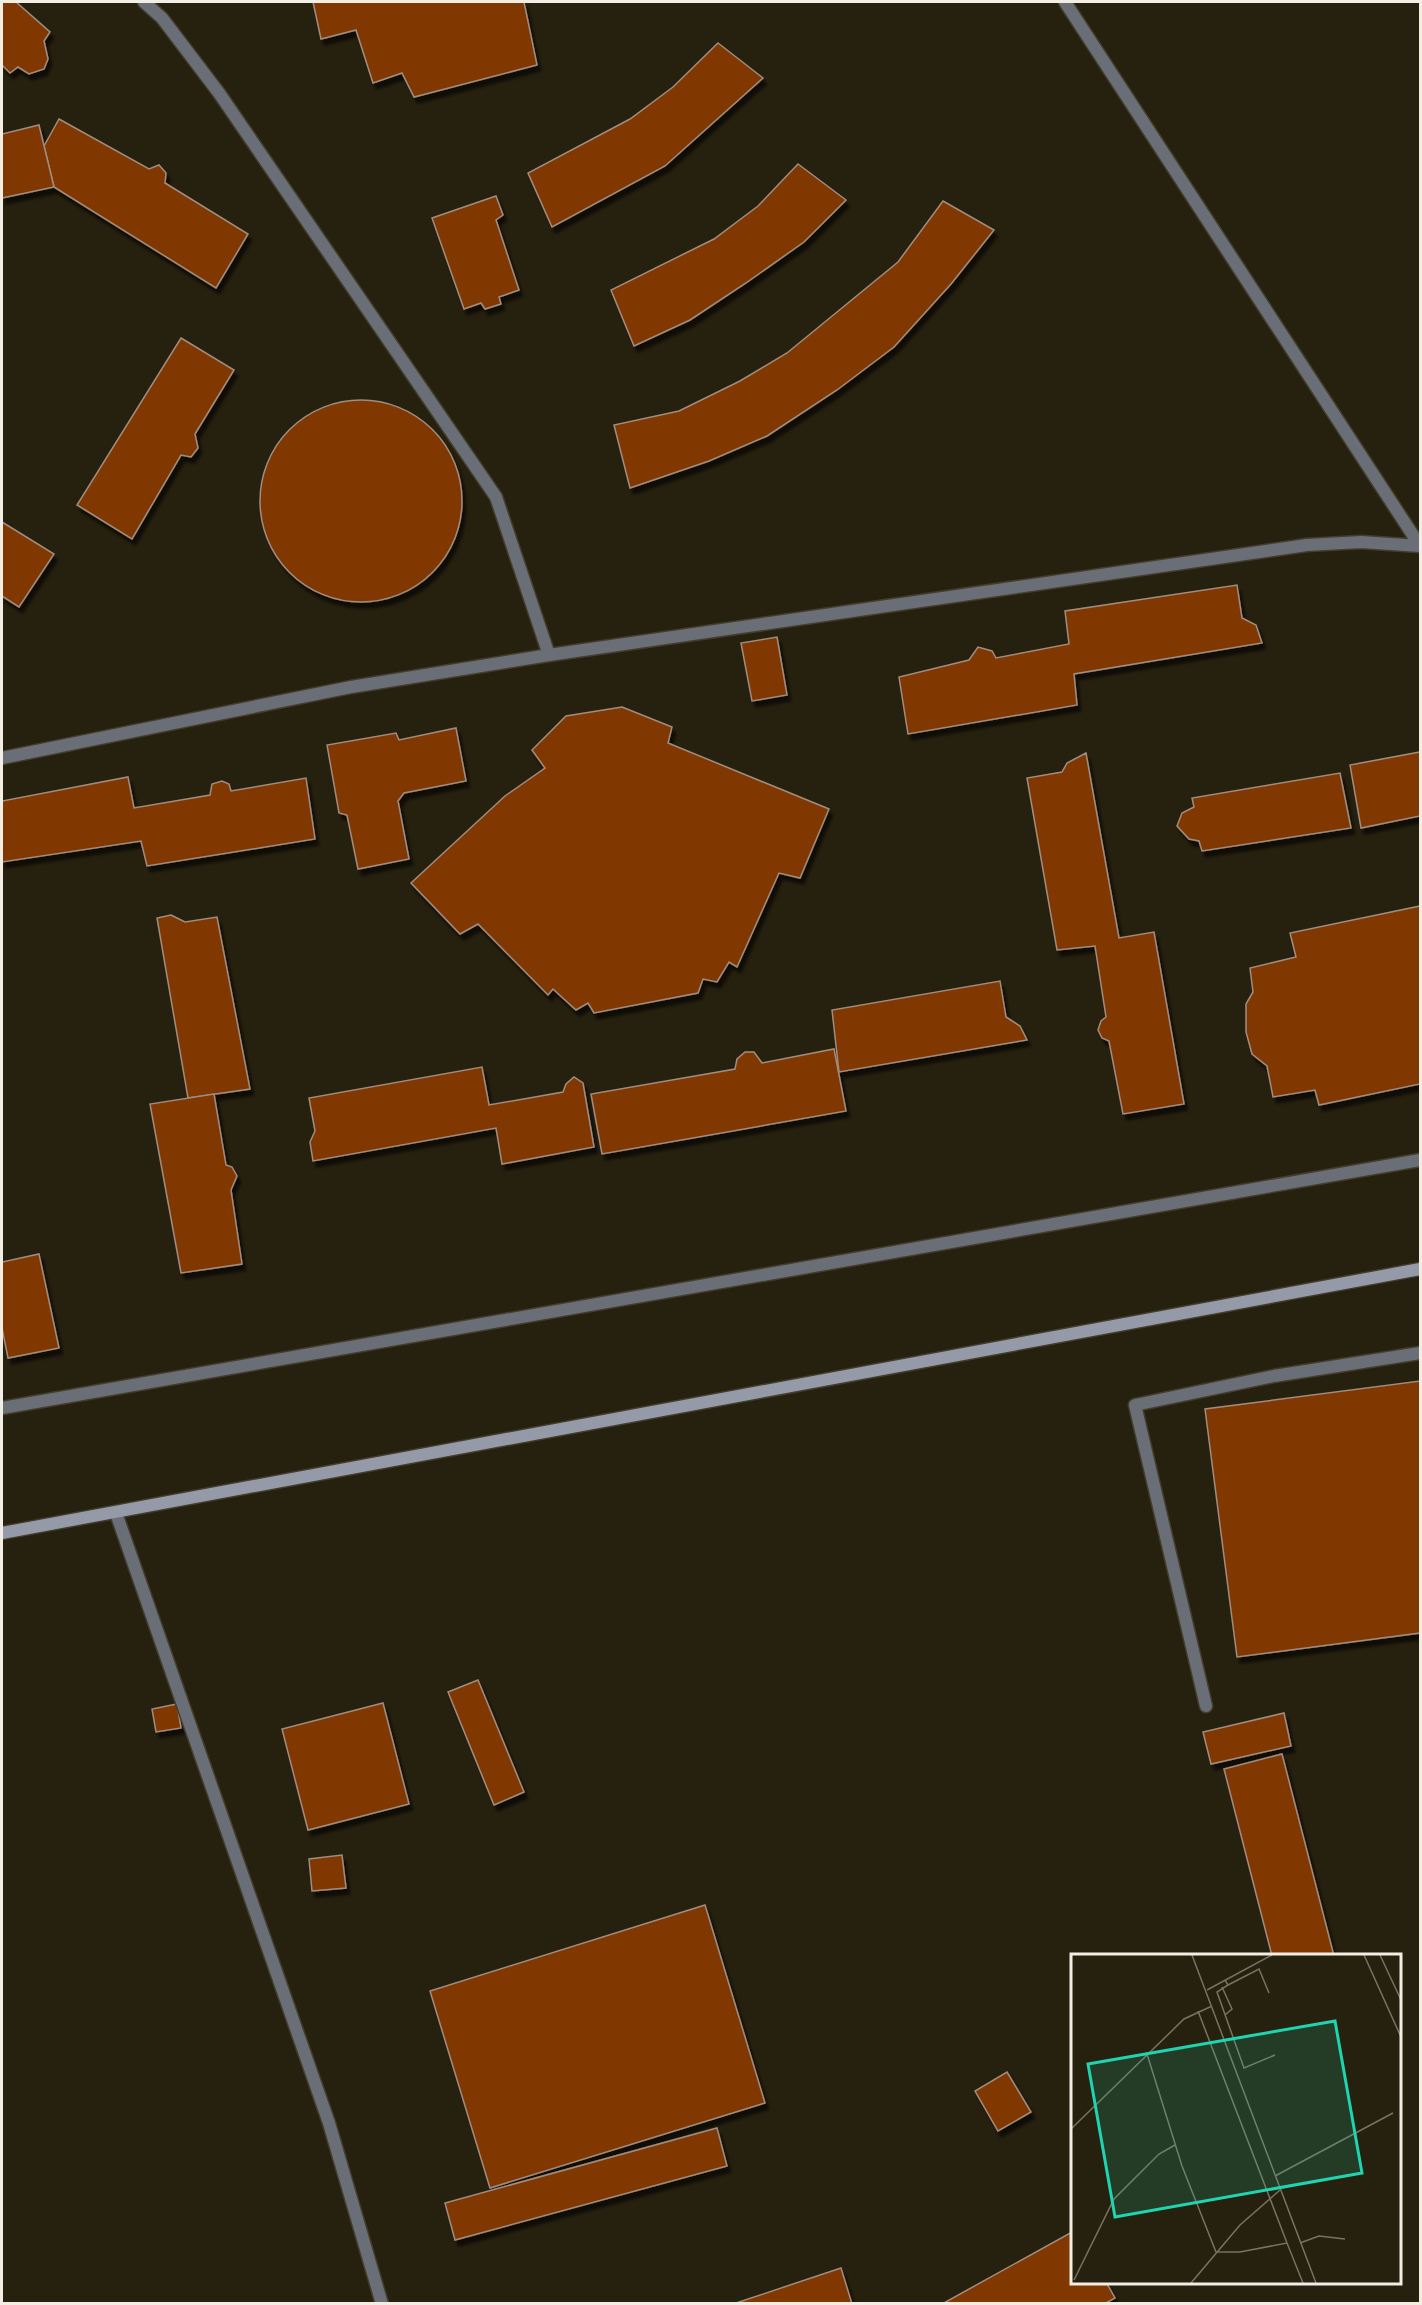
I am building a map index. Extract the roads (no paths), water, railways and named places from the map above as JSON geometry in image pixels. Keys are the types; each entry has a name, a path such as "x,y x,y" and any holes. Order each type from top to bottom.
{"main road":[{"path":"2,1533 1420,1269"}],"street":[{"path":"144,2 162,18 219,93 496,496 549,655"},
{"path":"1065,2 1420,546"},
{"path":"2,758 351,687 549,655 1307,545 1361,542 1420,546"},
{"path":"2,1408 1420,1160"},
{"path":"1206,1706 1135,1405 1274,1376 1420,1353"},
{"path":"116,1513 329,2123 382,2304"}]}
